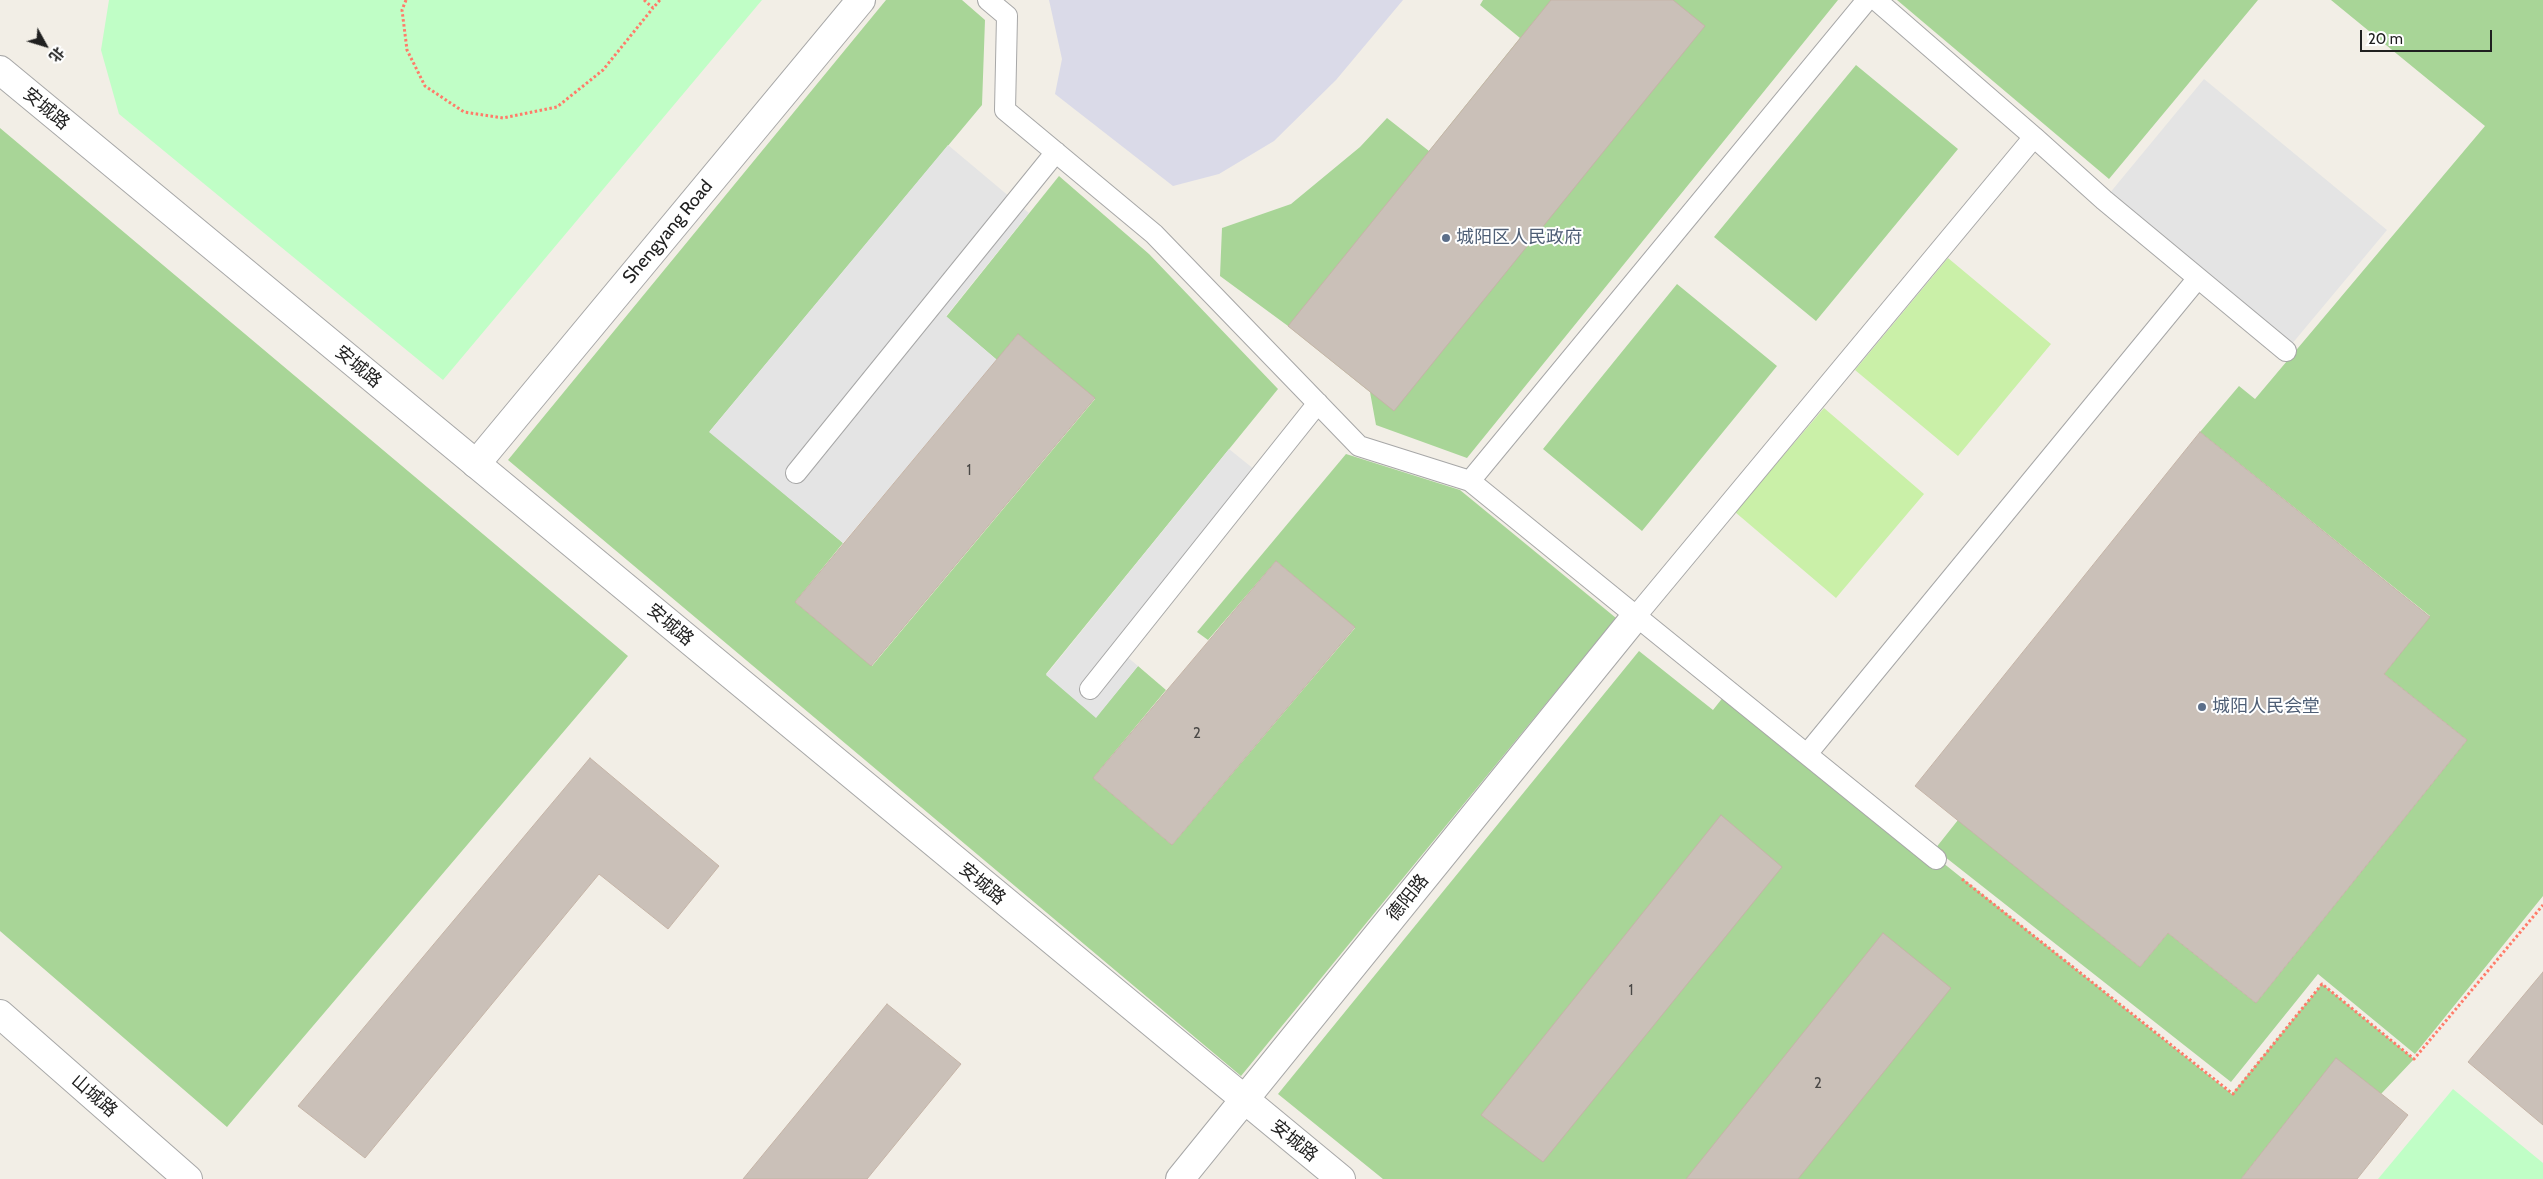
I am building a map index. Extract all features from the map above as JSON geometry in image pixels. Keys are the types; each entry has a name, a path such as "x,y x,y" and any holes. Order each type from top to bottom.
{"street":[{"name":"Shengyang Road","path":"476,464 861,0"},
{"name":"安城路","path":"0,70 1243,1101 1341,1179"},
{"name":"德阳路","path":"1180,1179 1636,616"},
{"name":"山城路","path":"0,1014 188,1179"}],"lane":[{"path":"988,0 1007,16 1005,110 1154,234 1359,446 1470,481 1936,859"},
{"path":"1470,481 1867,0"},
{"path":"1876,0 2104,200 2286,351"},
{"path":"1636,616 2034,137"},
{"path":"796,473 1056,152"},
{"path":"1807,754 2198,278"},
{"path":"1090,689 1318,403"}],"path":[{"path":"406,0 402,10 407,50 425,86 464,112 503,118 557,107 603,70 660,0"},
{"path":"644,0 653,8"},
{"path":"1936,859 2233,1094 2322,984 2414,1059 2543,905"}],"green space":[{"path":"109,0 762,0 443,380 119,114 101,50"},
{"path":"886,0 962,0 985,20 982,105 710,431 843,543 795,602 872,666 1095,399 1018,334 997,360 946,317 1059,176 1149,254 1278,389 1046,674 1096,717 1138,666 1166,690 1093,778 1172,845 1355,628 1276,561 1208,640 1197,632 1346,454 1460,490 1616,618 1241,1076 508,460"},
{"path":"1483,0 1838,0 1467,458 1376,425 1370,392 1288,326 1220,276 1222,228 1291,204 1360,147 1387,118 1429,151 1520,38 1480,5"},
{"path":"1897,0 2258,0 2109,179"},
{"path":"2331,0 2543,0 2543,896 2415,1054 2318,974 2231,1082 1935,849 1958,820 2140,967 2168,933 2256,1003 2467,740 2384,674 2430,616 2200,432 2239,386 2255,399 2485,126"},
{"path":"1856,65 1958,149 1816,321 1714,237"},
{"path":"0,128 628,656 227,1127 0,931"},
{"path":"1948,258 2051,344 1958,456 1855,370"},
{"path":"1677,284 1777,366 1642,531 1543,449"},
{"path":"1824,408 1924,494 1836,598 1735,512"},
{"path":"1639,651 1713,710 1728,691 2232,1094 2322,984 2414,1059 2381,1094 2336,1059 2241,1179 1383,1179 1278,1094"},
{"path":"2453,1089 2543,1163 2543,1179 2378,1179"}],"shaded area":[{"path":"1049,0 1403,0 1336,80 1274,141 1219,174 1173,186 1055,94 1062,59"},
{"path":"2204,79 2387,230 2286,351 2104,200"},
{"path":"948,145 1029,213 946,316 997,360 843,543 709,432"},
{"path":"1229,449 1260,474 1120,651 1138,666 1096,718 1046,675"}],"building":[{"name":"城阳区人民政府","path":"1551,0 1673,0 1705,26 1394,411 1288,326"},
{"path":"1018,334 1095,398 871,666 795,602"},
{"name":"城阳人民会堂","path":"2200,432 2430,617 2384,674 2467,740 2256,1003 2168,933 2140,967 1915,786"},
{"path":"1276,561 1355,627 1172,845 1093,778"},
{"path":"590,758 719,866 668,929 599,874 365,1158 298,1106"},
{"path":"1721,815 1782,867 1543,1162 1481,1115"},
{"path":"1883,933 1951,988 1798,1179 1686,1179"},
{"path":"2543,972 2543,1125 2468,1062"},
{"path":"887,1004 961,1064 867,1179 743,1179"},
{"path":"2336,1058 2408,1115 2357,1179 2241,1179"}],"place":[{"name":"城阳区人民政府","path":"1446,238"},
{"name":"城阳人民会堂","path":"2202,707"}]}
